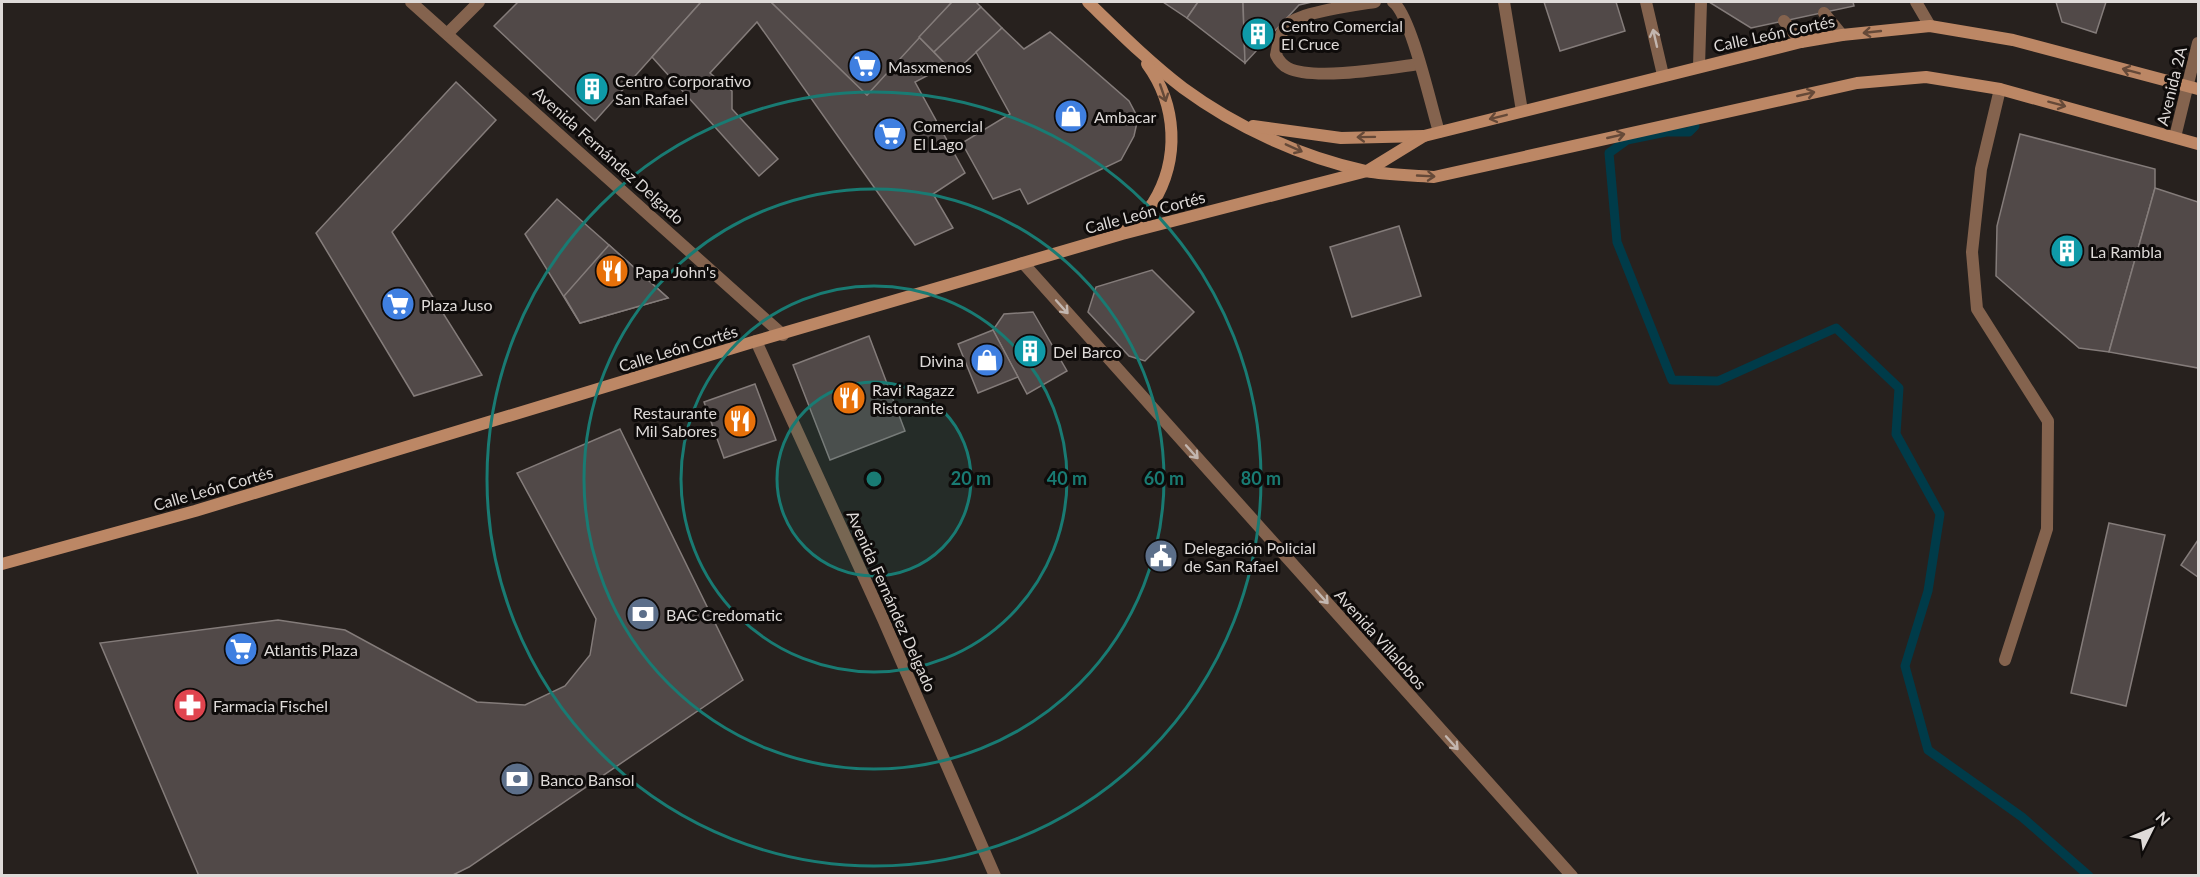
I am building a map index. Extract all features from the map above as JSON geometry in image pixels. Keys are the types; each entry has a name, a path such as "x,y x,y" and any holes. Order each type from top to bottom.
{"main road":[{"path":"1088,2 1131,44 1183,88 1240,124 1302,152 1367,171"},
{"name":"Calle León Cortés","path":"2,564 195,511 756,341 783,335 1122,234 1367,171 1424,136 1801,42 1842,35 1930,26 2013,40 2193,88"},
{"path":"1122,234 1153,204 1170,164 1172,120 1158,79 1131,44"},
{"name":"Calle León Cortés","path":"1367,171 1434,177 1857,83 1926,77 2000,89 2199,144"},
{"path":"1240,124 1341,138 1424,136"}],"street":[{"name":"Avenida Fernández Delgado","path":"411,2 783,335"},
{"path":"448,33 479,2"},
{"path":"1375,2 1302,16 1288,24 1281,37 1276,55 1280,63 1301,72 1341,74 1419,64"},
{"path":"1393,2 1400,9 1439,132"},
{"path":"1504,2 1522,111"},
{"path":"1646,2 1663,75"},
{"path":"1699,66 1701,2"},
{"path":"1916,2 1930,26"},
{"path":"1824,13 1842,35"},
{"path":"1784,21 1801,42"},
{"name":"Avenida 2A","path":"2175,137 2193,88 2199,43"},
{"path":"2000,89 1981,169 1972,252 1977,309 2048,421 2047,529 2005,660"},
{"name":"Avenida Villalobos","path":"1023,263 1572,876"},
{"name":"Avenida Fernández Delgado","path":"756,341 883,619 995,876"}],"building":[{"name":"Centro Corporativo San Rafael","path":"518,2 701,2 595,121 494,26"},
{"name":"Comercial El Lago","path":"701,2 771,2 867,95 919,37 954,73 936,71 915,82 965,173 933,194 953,228 915,245 757,22 710,73 732,91 732,109 778,159 759,176 652,57"},
{"name":"Masxmenos","path":"771,2 952,2 867,95"},
{"path":"952,2 976,2 981,7 934,52 919,37"},
{"path":"1163,2 1198,2 1187,18"},
{"path":"1198,2 1243,2 1245,63 1187,18"},
{"name":"Centro Comercial El Cruce","path":"1243,2 1312,2 1299,5 1245,63"},
{"path":"1544,2 1616,2 1625,31 1560,51"},
{"path":"1709,2 1853,2 1854,6 1751,28"},
{"path":"2056,2 2106,2 2096,33 2062,22"},
{"path":"981,7 1002,28 954,73 934,52"},
{"name":"Ambacar","path":"1002,28 1024,49 1050,32 1129,101 1138,118 1134,136 1121,160 1028,204 1020,189 993,199 962,143 1010,114 976,52"},
{"name":"Plaza Juso","path":"456,82 496,120 392,232 482,375 414,396 316,233"},
{"name":"La Rambla","path":"2020,134 2155,169 2155,188 2109,352 2079,348 1996,276 1997,226"},
{"path":"2155,188 2198,202 2198,368 2109,352"},
{"path":"557,199 668,298 580,323 525,234"},
{"path":"1399,226 1421,296 1352,317 1330,247"},
{"name":"Papa John's","path":"609,245 668,298 580,323 564,296"},
{"path":"1152,270 1194,312 1145,361 1129,356 1088,312 1096,287"},
{"name":"Del Barco","path":"1033,312 1067,371 1027,394 993,330 1004,314"},
{"name":"Divina","path":"993,330 1018,377 978,393 958,344"},
{"name":"Ravi Ragazz Ristorante","path":"869,336 905,431 830,460 793,365"},
{"name":"Restaurante Mil Sabores","path":"755,384 776,440 724,458 704,402"},
{"name":"Atlantis Plaza","path":"620,429 743,680 469,867 451,876 199,876 100,643 278,620 345,630 477,702 525,705 565,686 590,655 596,619 517,473"},
{"path":"2109,523 2165,535 2126,706 2071,693"},
{"path":"2198,540 2198,577 2181,565"}],"waterway":[{"path":"1695,126 1689,132 1666,132 1627,140 1609,153 1617,242 1672,380 1718,381 1836,328 1899,388 1896,434 1940,514 1928,591 1905,666 1928,750 2022,817 2089,876"}],"place":[{"name":"Centro Comercial El Cruce","path":"1258,34"},
{"name":"Masxmenos","path":"865,66"},
{"name":"Centro Corporativo San Rafael","path":"592,89"},
{"name":"Ambacar","path":"1071,116"},
{"name":"Comercial El Lago","path":"890,134"},
{"name":"La Rambla","path":"2067,251"},
{"name":"Papa John's","path":"612,271"},
{"name":"Plaza Juso","path":"398,304"},
{"name":"Del Barco","path":"1030,351"},
{"name":"Divina","path":"987,360"},
{"name":"Ravi Ragazz Ristorante","path":"849,398"},
{"name":"Restaurante Mil Sabores","path":"740,421"},
{"name":"Delegación Policial de San Rafael","path":"1161,556"},
{"name":"BAC Credomatic","path":"643,614"},
{"name":"Atlantis Plaza","path":"241,649"},
{"name":"Farmacia Fischel","path":"190,705"},
{"name":"Banco Bansol","path":"517,779"}]}
